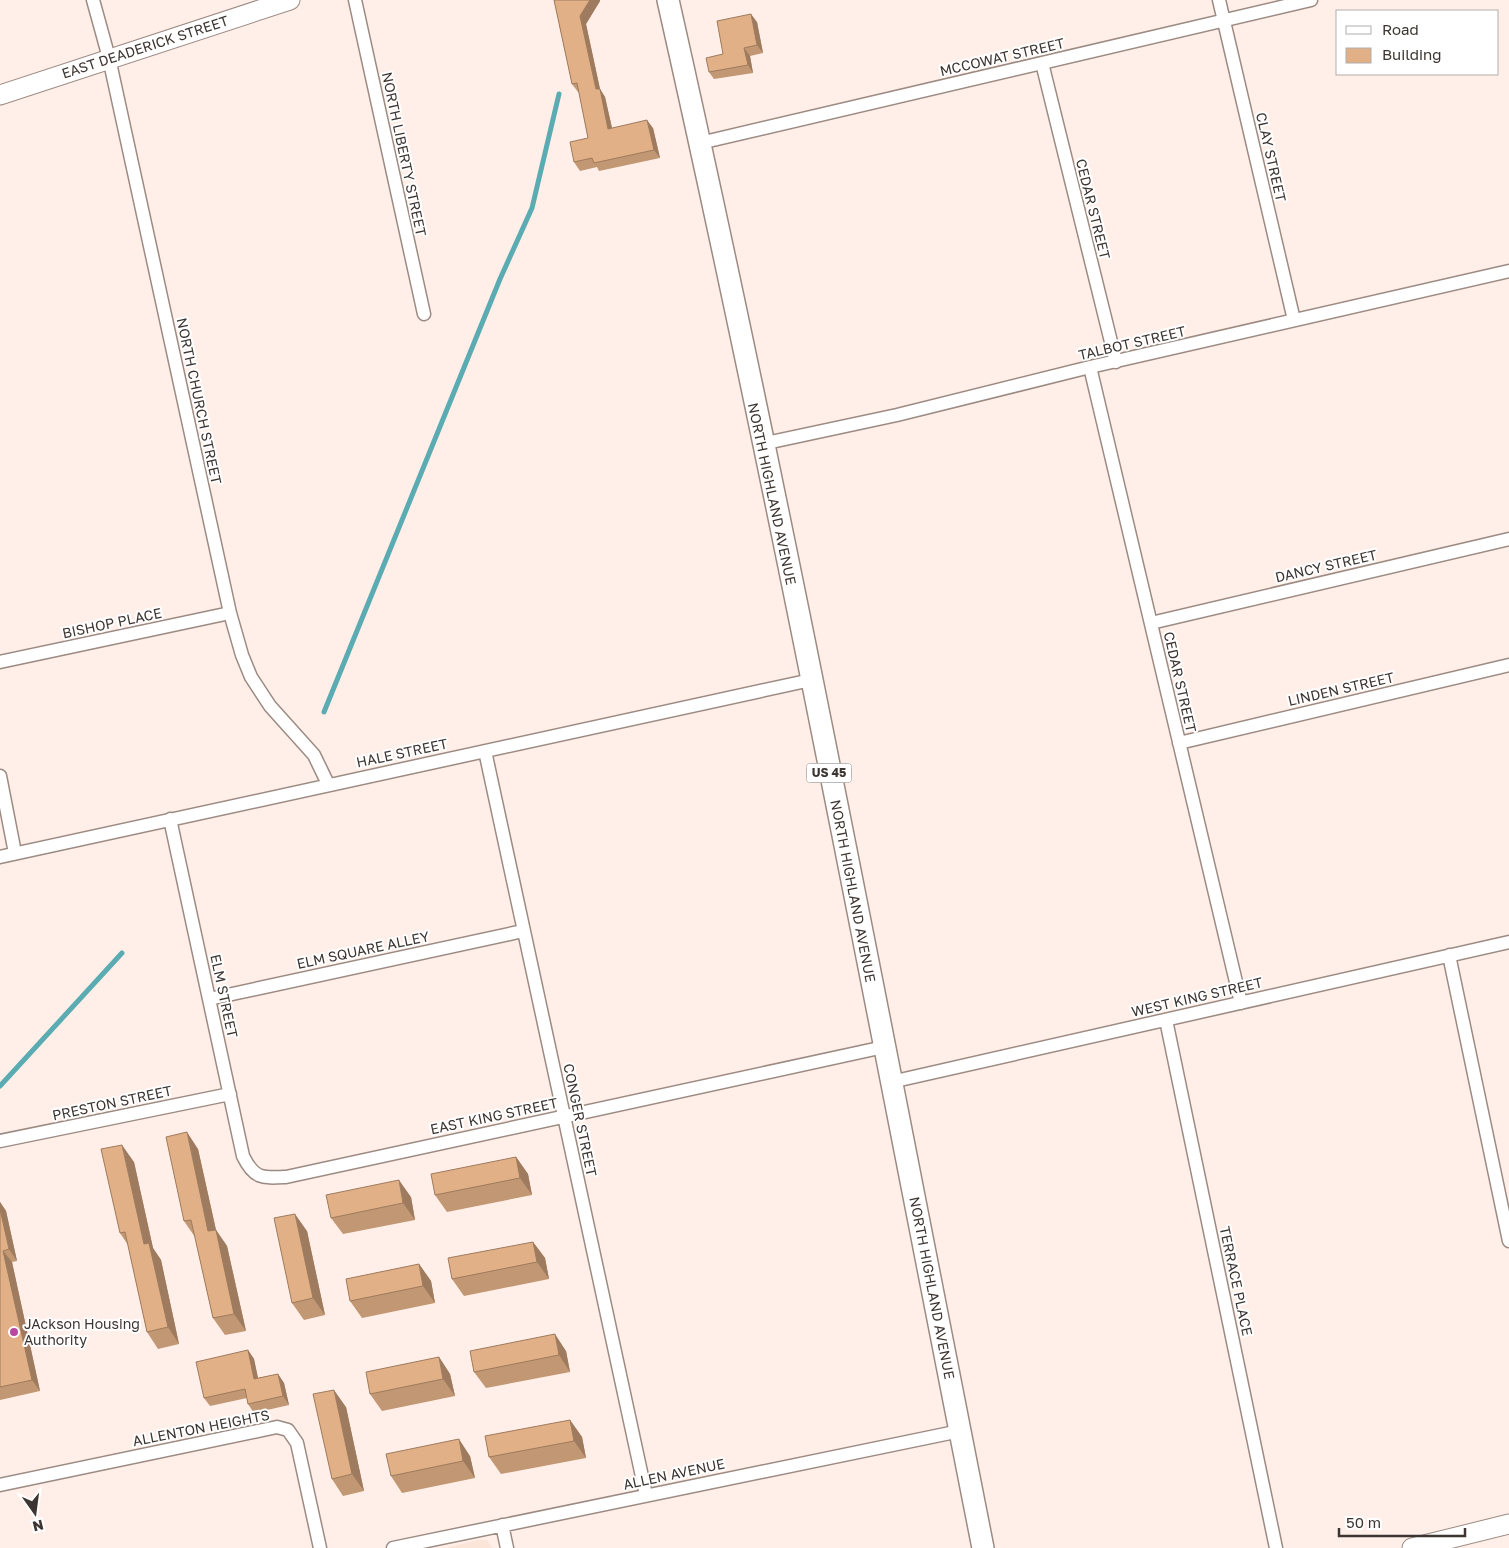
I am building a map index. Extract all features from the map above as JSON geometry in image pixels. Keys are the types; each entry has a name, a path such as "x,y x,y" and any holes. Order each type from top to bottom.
{"main road":[{"name":"NORTH HIGHLAND AVENUE","path":"668,0 700,143 811,680 983,1548"}],"street":[{"name":"NORTH CHURCH STREET","path":"93,0 109,58 230,613 242,655 252,677 270,706 314,754 328,784"},
{"name":"EAST DEADERICK STREET","path":"0,95 290,0"},
{"name":"NORTH LIBERTY STREET","path":"355,0 424,314"},
{"name":"CLAY STREET","path":"1219,0 1294,320"},
{"name":"MCCOWAT STREET","path":"700,143 1311,0"},
{"name":"CEDAR STREET","path":"1042,63 1116,362"},
{"name":"TALBOT STREET","path":"762,444 897,415 1090,367 1509,271"},
{"name":"CEDAR STREET","path":"1090,367 1241,1003"},
{"name":"DANCY STREET","path":"1151,623 1509,538"},
{"name":"BISHOP PLACE","path":"0,662 230,613"},
{"name":"LINDEN STREET","path":"1179,743 1509,664"},
{"name":"HALE STREET","path":"0,857 811,680"},
{"name":"CONGER STREET","path":"485,751 646,1495"},
{"path":"0,776 15,853"},
{"name":"ELM STREET","path":"170,819 243,1156 250,1169 257,1175"},
{"name":"ELM SQUARE ALLEY","path":"209,999 523,930"},
{"name":"WEST KING STREET","path":"891,1082 1509,942"},
{"path":"1449,956 1509,1241"},
{"name":"TERRACE PLACE","path":"1166,1020 1276,1548"},
{"name":"EAST KING STREET","path":"257,1175 268,1178 286,1177 884,1047"},
{"name":"PRESTON STREET","path":"0,1141 230,1094"},
{"name":"ALLENTON HEIGHTS","path":"0,1485 277,1428 288,1430 297,1443 320,1548"},
{"name":"ALLEN AVENUE","path":"393,1548 960,1431"},
{"path":"1412,1548 1509,1524"},
{"path":"502,1525 507,1548"}],"shaded area":[{"path":"487,1540 492,1548 443,1548"}],"building":[{"path":"554,0 590,0 580,16 596,89 600,89 608,129 647,120 654,150 594,163 592,158 574,162 570,142 588,138 577,83 572,84"},
{"path":"751,14 757,45 744,48 748,65 709,72 706,58 723,54 717,21"},
{"path":"187,1132 208,1231 216,1230 234,1314 213,1318 191,1220 184,1221 166,1137"},
{"path":"122,1145 144,1244 149,1243 168,1327 147,1332 125,1232 120,1233 101,1149"},
{"path":"516,1157 520,1178 435,1195 431,1174"},
{"path":"399,1180 403,1203 331,1218 326,1195"},
{"name":"JAckson Housing Authority","path":"0,1209 9,1249 3,1251 32,1380 0,1387"},
{"path":"295,1214 313,1298 292,1303 274,1218"},
{"path":"533,1242 537,1262 452,1279 448,1258"},
{"path":"419,1264 423,1286 350,1301 346,1279"},
{"path":"555,1334 559,1355 474,1372 470,1351"},
{"path":"248,1350 254,1379 278,1374 283,1396 248,1404 245,1389 204,1398 196,1362"},
{"path":"439,1357 443,1379 370,1394 366,1372"},
{"path":"334,1390 352,1474 332,1479 313,1394"},
{"path":"570,1420 574,1441 489,1457 485,1436"},
{"path":"459,1439 463,1461 391,1476 386,1454"}],"waterway":[{"path":"324,712 500,279 532,208 559,94"},
{"path":"0,1086 122,953"}],"place":[{"name":"JAckson Housing Authority","path":"14,1332"}]}
